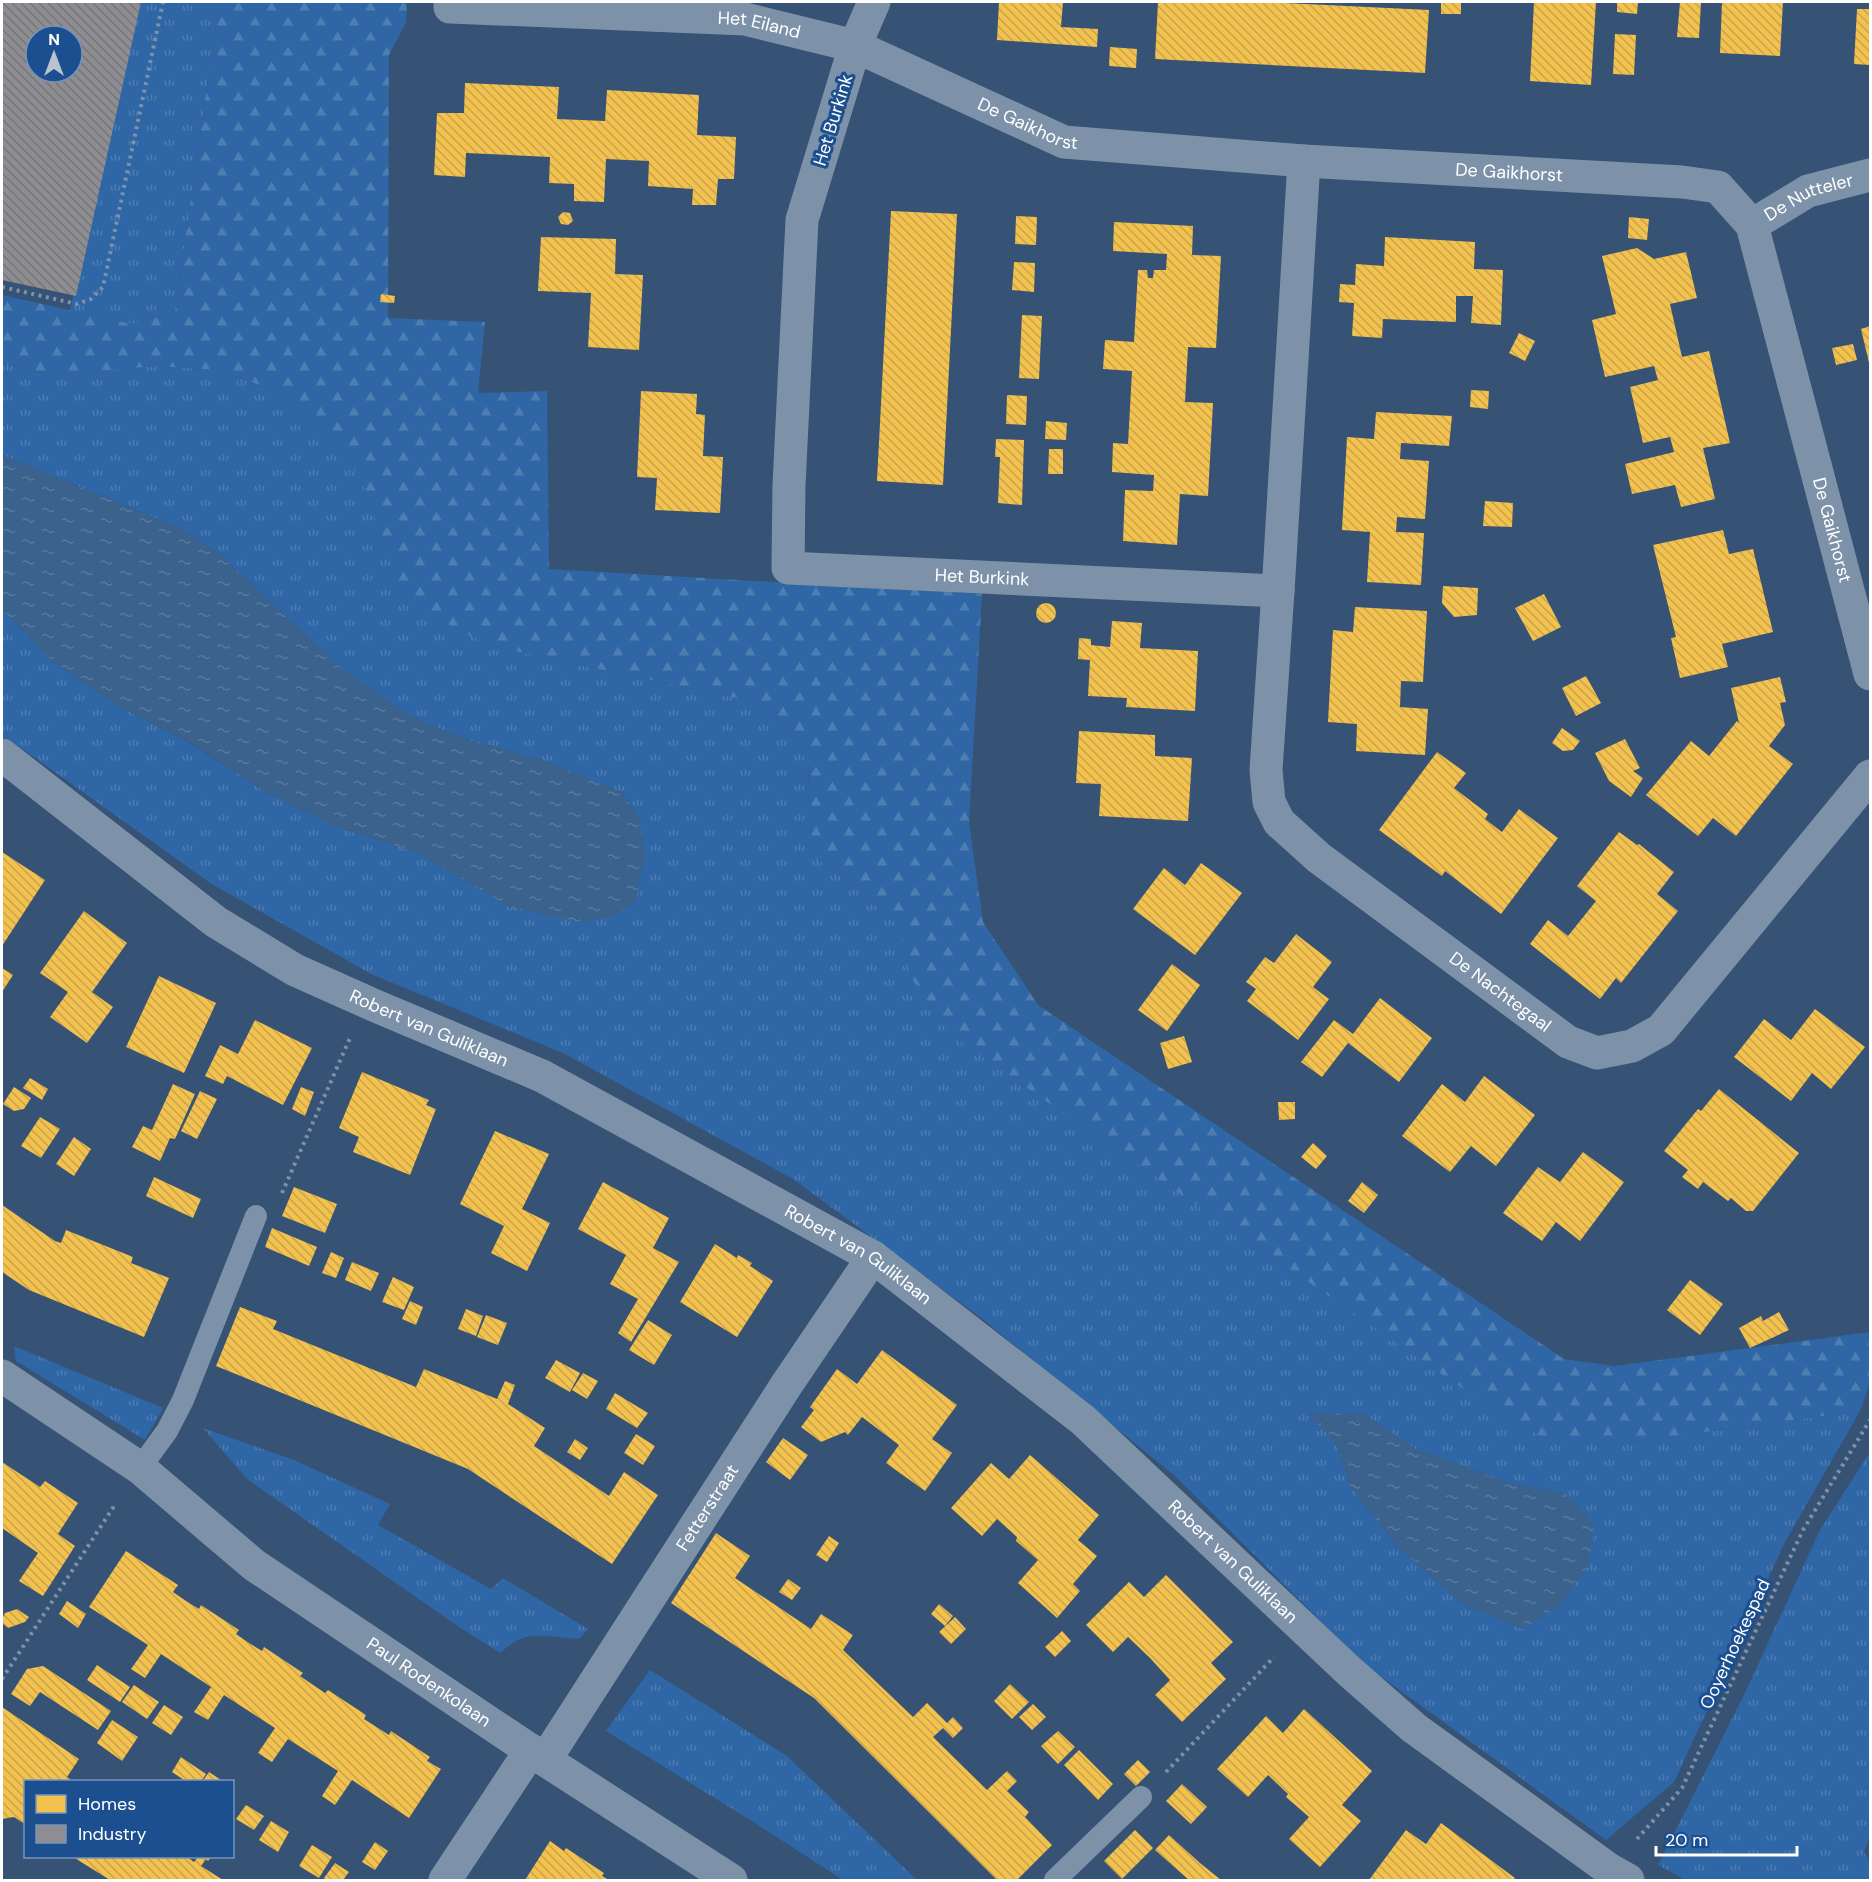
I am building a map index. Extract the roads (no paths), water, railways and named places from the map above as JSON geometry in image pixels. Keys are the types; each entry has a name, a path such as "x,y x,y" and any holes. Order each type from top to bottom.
{"street":[{"name":"Het Eiland","path":"450,2 450,7 745,19 855,46"},
{"path":"855,46 874,2"},
{"name":"De Gaikhorst","path":"855,46 1064,142 1304,161 1682,182 1718,187 1752,225 1870,674"},
{"name":"Het Burkink","path":"855,46 802,220 789,485 788,568 1278,591"},
{"path":"1278,591 1304,161"},
{"name":"De Nutteler","path":"1752,225 1808,191 1870,176"},
{"name":"De Nachtegaal","path":"1278,591 1266,770 1269,802 1279,822 1319,858 1568,1042 1597,1053 1632,1046 1660,1030 1870,776"},
{"name":"Robert van Guliklaan","path":"2,755 216,922 295,970 542,1076 873,1257 1083,1420 1349,1671 1414,1728 1614,1877"},
{"name":"Fetterstraat","path":"445,1881 538,1755 873,1257"},
{"name":"Paul Rodenkolaan","path":"2,1376 140,1468 254,1565 731,1881"}],"lane":[{"path":"140,1468 167,1431 183,1400 256,1216"},
{"path":"1055,1881 1141,1797"}],"water":[{"path":"2,455 180,528 219,554 343,670 407,714 455,735 543,761 623,793 639,819 645,852 636,901 614,916 580,922 511,908 419,853 337,827 268,793 193,744 118,706 51,660 2,609"},
{"path":"1307,1413 1364,1414 1416,1449 1512,1484 1564,1493 1594,1523 1589,1566 1558,1607 1523,1629 1462,1603 1397,1546 1350,1486 1337,1444"}]}
